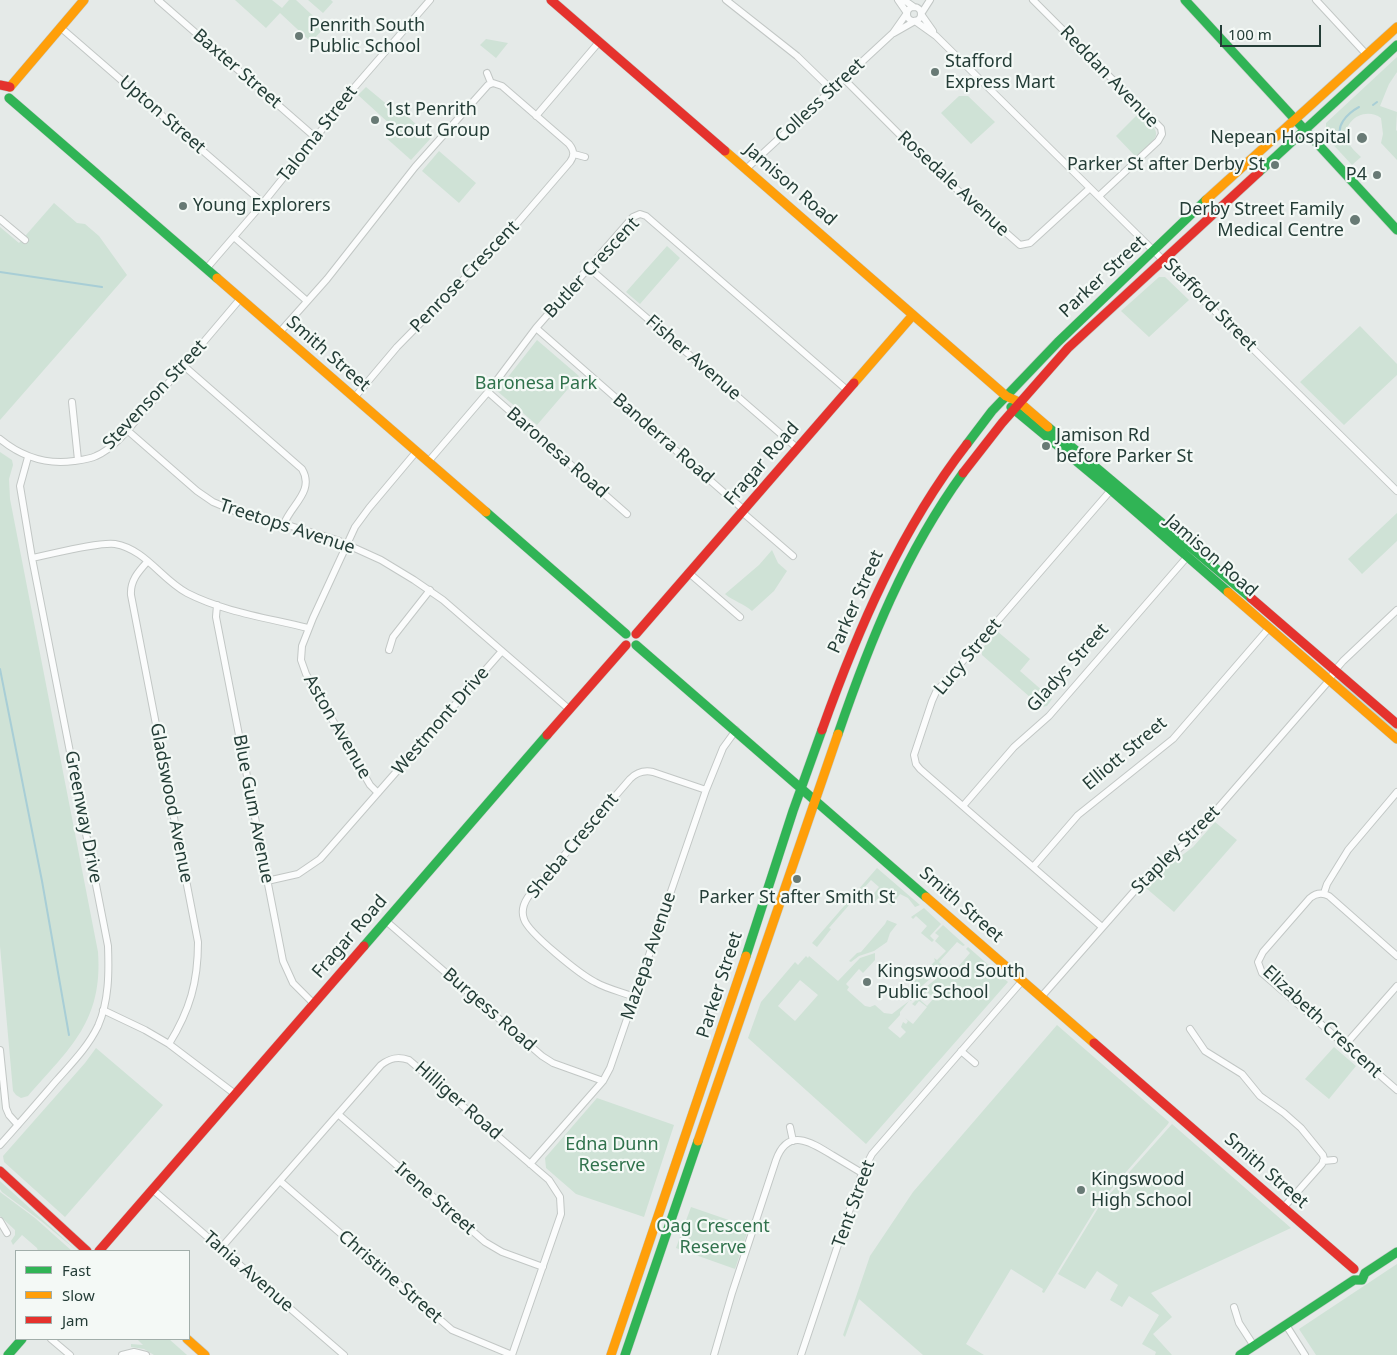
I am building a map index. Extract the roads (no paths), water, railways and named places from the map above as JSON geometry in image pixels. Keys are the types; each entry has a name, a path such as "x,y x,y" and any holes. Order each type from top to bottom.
{"main road":[{"path":"10,87 84,0"},
{"name":"Jamison Road","path":"551,0 1006,396 1019,402 1187,557 1397,739"},
{"path":"1185,0 1397,230"},
{"name":"Parker Street","path":"611,1355 716,1048 802,788 851,651 895,554 939,482 992,411 1006,396 1065,335 1201,205 1397,27"},
{"name":"Parker Street","path":"625,1355 814,800 871,643 909,559 946,496 1013,409 1068,348 1397,45"},
{"path":"0,85 10,87"},
{"path":"5,99 12,92 10,87"},
{"name":"Smith Street","path":"5,99 206,269 626,634"},
{"name":"Fragar Road","path":"636,634 913,315"},
{"name":"Jamison Road","path":"1006,396 1013,409 1194,549 1397,724"},
{"name":"Gladys Street","path":"1187,557 1194,549"},
{"name":"Elliott Street","path":"1269,628 1276,619"},
{"path":"630,632 636,634 638,638 636,644 630,647 626,645 624,638 626,634 630,632"},
{"name":"Smith Street","path":"636,644 1354,1269"},
{"name":"Fragar Road","path":"99,1250 626,645"},
{"path":"0,1171 87,1250"},
{"path":"1240,1355 1354,1280 1362,1280 1365,1273 1397,1252"},
{"path":"1354,1280 1351,1274 1354,1269 1360,1268 1365,1273"},
{"path":"8,1355 21,1340"},
{"path":"188,1340 205,1355"}],"street":[{"name":"Baxter Street","path":"158,0 316,138"},
{"name":"Taloma Street","path":"206,269 316,138 339,105 430,0"},
{"path":"726,0 797,56 832,90"},
{"path":"898,0 909,19 915,21 919,19 930,0"},
{"path":"904,0 918,8 921,14"},
{"path":"907,13 909,9 926,0"},
{"name":"Reddan Avenue","path":"1033,0 1162,130 1158,141 1099,196"},
{"path":"1316,0 1367,55"},
{"name":"Colless Street","path":"746,169 893,33 907,13"},
{"name":"Stafford Street","path":"921,14 936,36"},
{"name":"Colless Street","path":"893,33 915,21"},
{"name":"Stafford Street","path":"915,21 936,36 1397,491"},
{"name":"Upton Street","path":"60,27 263,203"},
{"path":"536,116 600,42"},
{"path":"487,73 491,83"},
{"name":"Rosedale Avenue","path":"844,79 936,171 1020,245 1030,243 1090,188"},
{"path":"279,333 327,278 415,167 485,87 491,83 502,86 571,146 574,154 585,157"},
{"name":"Penrose Crescent","path":"354,398 397,346 508,234 570,162 574,154"},
{"name":"Butler Crescent","path":"428,462 488,392 536,328 633,217 640,214 644,215 847,390"},
{"path":"0,219 25,240"},
{"path":"234,237 307,301"},
{"name":"Fisher Avenue","path":"589,268 796,448"},
{"name":"Stevenson Street","path":"0,439 28,457 51,462 92,458 101,454 127,430 240,299"},
{"name":"Banderra Road","path":"536,328 793,556"},
{"path":"184,366 302,469 306,480 305,490 290,511 284,524"},
{"name":"Baronesa Road","path":"488,392 627,514"},
{"path":"72,402 78,460"},
{"name":"Treetops Avenue","path":"127,430 197,491 213,502 237,512 331,538 391,566 430,590 570,710"},
{"name":"Aston Avenue","path":"378,793 370,785 304,669 301,650 308,628 361,518 416,452"},
{"name":"Greenway Drive","path":"0,1145 84,1048 98,1026 107,993 109,972 108,946 32,558 20,486 28,457"},
{"name":"Lucy Street","path":"1102,927 920,769 915,760 914,750 934,696 946,680 1113,487"},
{"path":"32,558 108,544 127,548 137,553 186,592 217,605 308,628"},
{"name":"Gladys Street","path":"964,806 1014,748 1049,716 1187,557"},
{"name":"Gladswood Avenue","path":"147,562 134,579 131,595 198,942 198,962 193,994 183,1020 169,1044"},
{"path":"689,573 740,617"},
{"path":"389,650 393,637 430,590"},
{"name":"Blue Gum Avenue","path":"217,605 216,617 284,966 296,987 314,1004"},
{"name":"Stapley Street","path":"1042,996 1152,871 1192,838 1329,680 1348,655 1397,610"},
{"name":"Elliott Street","path":"1033,867 1078,815 1172,739 1269,628"},
{"name":"Westmont Drive","path":"267,881 298,874 315,864 502,651"},
{"name":"Mazepa Avenue","path":"530,1164 603,1081 615,1056 706,790 723,748 736,730"},
{"name":"Sheba Crescent","path":"635,997 599,984 582,974 528,926 523,915 524,903 630,779 637,774 650,771 706,790"},
{"path":"1397,792 1348,850 1327,884 1324,893 1397,956"},
{"name":"Elizabeth Crescent","path":"1324,893 1312,897 1263,952 1258,965 1262,973 1397,1090"},
{"name":"Burgess Road","path":"386,921 542,1056 554,1063 603,1081"},
{"name":"Tent Street","path":"801,1355 862,1173 878,1145 1023,980"},
{"path":"1345,1045 1397,986"},
{"path":"103,1010 146,1030 169,1044 235,1094"},
{"path":"1190,1029 1205,1051 1240,1072 1260,1096 1301,1128 1321,1152 1324,1158 1323,1161 1284,1207"},
{"path":"0,1050 6,1108 9,1115 18,1125"},
{"path":"961,1051 975,1063"},
{"name":"Hilliger Road","path":"221,1248 385,1062 396,1057 406,1058 414,1062 554,1186 561,1203 561,1214 512,1355"},
{"name":"Irene Street","path":"338,1114 486,1242 502,1252 543,1267"},
{"path":"790,1127 793,1141"},
{"path":"714,1355 732,1293 777,1156 782,1148 793,1141 810,1142 862,1173"},
{"path":"1323,1161 1334,1160"},
{"name":"Christine Street","path":"280,1181 452,1330 512,1355"},
{"name":"Tania Avenue","path":"152,1190 344,1355"},
{"path":"0,1221 7,1233"},
{"path":"1234,1307 1239,1323 1254,1346"},
{"path":"1286,1325 1304,1355"},
{"path":"52,1340 70,1355"},
{"path":"122,1355 134,1352 146,1355"}],"waterway":[{"path":"1373,105 1377,102"},
{"path":"1343,140 1340,135 1341,125 1346,117 1359,107"},
{"path":"0,272 102,287"},
{"path":"0,669 42,881 69,1035"}],"place":[{"name":"Penrith South Public School","path":"299,36"},
{"name":"Stafford Express Mart","path":"935,72"},
{"name":"1st Penrith Scout Group","path":"375,120"},
{"name":"Nepean Hospital","path":"1362,138"},
{"name":"Parker St after Derby St","path":"1275,165"},
{"name":"P4","path":"1377,175"},
{"name":"Young Explorers","path":"183,206"},
{"name":"Derby Street Family Medical Centre","path":"1355,220"},
{"name":"Jamison Rd before Parker St","path":"1046,446"},
{"name":"Parker St after Smith St","path":"797,879"},
{"name":"Kingswood South Public School","path":"867,982"},
{"name":"Kingswood High School","path":"1081,1190"}],"park label":[{"name":"Baronesa Park","path":"536,384"},
{"name":"Edna Dunn Reserve","path":"612,1155"},
{"name":"Oag Crescent Reserve","path":"713,1237"}]}
